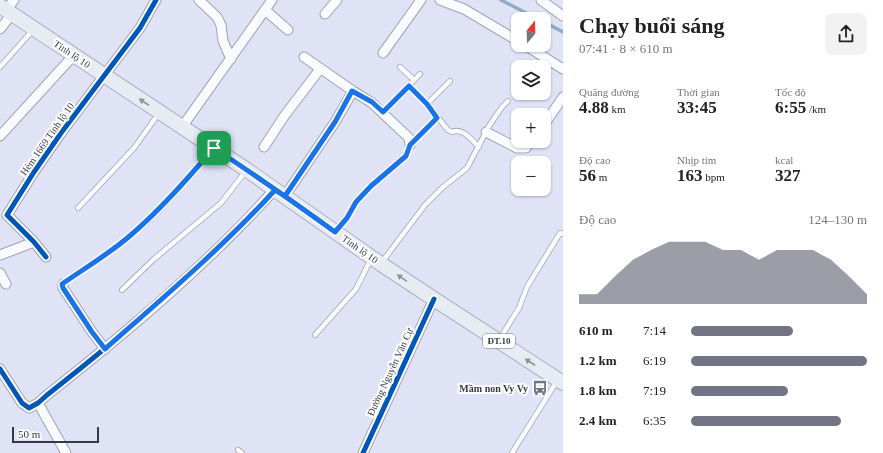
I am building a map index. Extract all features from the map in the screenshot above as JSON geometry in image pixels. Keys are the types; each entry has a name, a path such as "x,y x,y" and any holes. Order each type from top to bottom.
{"main road":[{"name":"Tỉnh lộ 10","path":"8,8 34,29 248,170 335,232 434,299 560,381"}],"street":[{"name":"Hẻm 1669 Tỉnh lộ 10","path":"34,242 7,216 60,133 140,28 156,0"},
{"path":"198,0 217,17 222,25 223,40 231,59"},
{"path":"182,127 272,0"},
{"path":"325,14 337,0"},
{"path":"383,53 422,0"},
{"path":"440,0 464,9 511,37"},
{"path":"541,0 563,16"},
{"path":"0,29 8,8"},
{"path":"265,10 288,30"},
{"path":"536,52 563,69"},
{"path":"0,136 74,56"},
{"path":"304,57 352,91 372,102 409,138 410,145"},
{"path":"264,147 285,115 320,69"},
{"path":"0,368 22,403 29,408 38,403 105,349 250,218 280,193 335,122 352,91"},
{"path":"551,115 563,97"},
{"path":"486,132 511,145"},
{"path":"0,255 34,242 46,257"},
{"path":"0,274 6,284"},
{"path":"62,284 63,288 92,332 105,349"},
{"name":"Đường Nguyễn Văn Cự","path":"363,453 434,299"},
{"path":"38,403 66,453"}],"lane":[{"path":"0,67 34,29"},
{"path":"400,67 414,80"},
{"path":"383,112 420,74"},
{"path":"427,104 450,81"},
{"path":"409,86 427,104 448,130 452,132 456,130 461,131 479,147"},
{"path":"315,335 356,289 376,260 425,205 443,187 467,168 486,132 502,107 508,101"},
{"path":"78,208 134,148 160,112"},
{"path":"335,232 347,218 356,202 371,186 406,156 410,145 437,118"},
{"path":"62,284 131,235 153,215 214,148"},
{"path":"122,290 154,259 221,203 248,170"},
{"path":"498,341 519,308 526,287 560,233 563,234"},
{"path":"512,453 560,381"}],"waterway":[{"path":"501,0 524,12"},
{"path":"551,26 563,32"}],"cycle path":[{"path":"46,257 34,242 7,215 61,133 140,28 156,0"},
{"path":"0,369 22,403 29,408 38,403 166,297 222,244 275,189"},
{"path":"363,453 434,299"}],"place":[{"name":"Mầm non Vy Vy","path":"540,388"}],"route":[{"path":"214,148 153,215 131,235 62,284 63,288 92,332 105,349 250,218 275,190 285,196 335,122 352,91 372,102 383,112 409,86 427,104 437,118 410,145 406,156 371,186 356,202 347,218 335,232 285,196 248,170 214,148"}]}
